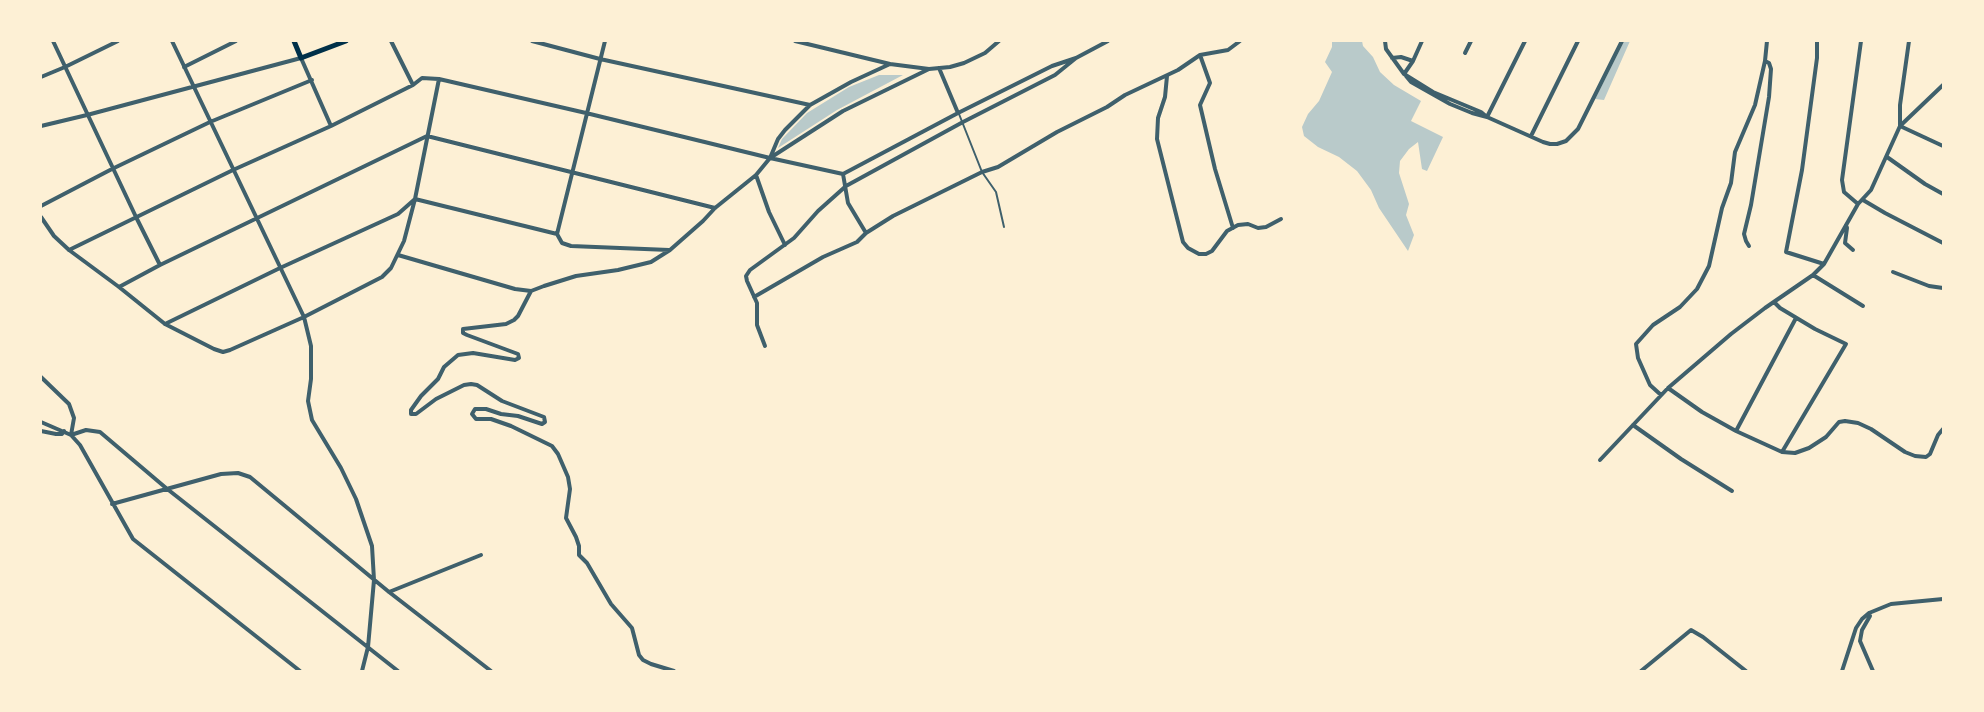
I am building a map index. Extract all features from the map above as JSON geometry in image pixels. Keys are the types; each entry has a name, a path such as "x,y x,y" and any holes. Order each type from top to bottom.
{"main road":[{"path":"294,41 301,58 346,41"}],"street":[{"path":"53,41 112,169 160,265"},
{"path":"41,77 118,41"},
{"path":"172,41 304,317 311,346 311,379 308,401 312,420 341,468 356,499 372,546 374,580 368,647 362,671"},
{"path":"184,67 236,41"},
{"path":"391,41 413,85"},
{"path":"532,41 810,105"},
{"path":"605,41 558,234 562,243 571,246 670,250"},
{"path":"795,41 890,64 929,69 964,63 985,52 999,41"},
{"path":"69,250 233,170 331,126 413,85 422,78 439,79 843,174 904,140 1052,66 1076,58 1108,41"},
{"path":"754,298 824,257 857,242 866,233 893,216 998,166 1057,132 1107,107 1125,95 1167,76 1200,55 1228,50 1240,41"},
{"path":"1385,41 1386,49 1405,75 1440,95 1550,144 1566,141 1578,129 1622,41"},
{"path":"1405,75 1422,41"},
{"path":"1465,54 1471,41"},
{"path":"1487,117 1525,41"},
{"path":"1531,136 1578,41"},
{"path":"1661,395 1650,385 1638,358 1635,348 1636,344 1653,325 1680,307 1696,289 1709,266 1722,208 1731,182 1735,152 1755,105 1765,61 1767,41"},
{"path":"1817,41 1817,58 1803,161 1786,252 1824,264"},
{"path":"1858,204 1844,192 1842,180 1861,41"},
{"path":"1600,460 1668,388 1731,334 1813,275 1824,264 1858,204 1871,190 1900,126 1900,105 1909,41"},
{"path":"1200,55 1210,83 1200,105 1215,169 1233,228"},
{"path":"1392,58 1400,57 1413,61"},
{"path":"41,126 301,58 331,126"},
{"path":"765,346 758,330 757,303 747,281 747,273 794,238 818,211 846,186 963,122 1055,75 1076,58"},
{"path":"1750,246 1744,234 1751,205 1769,97 1771,69 1769,63 1765,61"},
{"path":"398,255 515,289 531,291 576,276 651,262 670,250 715,208 756,176 770,158 784,130 810,105 851,82 890,64"},
{"path":"939,68 958,113"},
{"path":"770,158 843,111 929,69"},
{"path":"1167,76 1165,97 1158,118 1157,139 1181,238 1188,248 1199,254 1206,254 1212,251 1227,232 1233,228 1244,224 1258,228 1266,227 1281,219"},
{"path":"41,217 54,236 69,250 165,324 223,352 304,317 382,277 391,268 404,241 415,199 426,136 439,79"},
{"path":"41,206 112,169 210,122 312,80"},
{"path":"1900,126 1943,85"},
{"path":"1900,126 1943,146"},
{"path":"119,287 160,265 426,136 715,208"},
{"path":"1887,157 1925,184 1943,194"},
{"path":"843,174 848,202 866,233"},
{"path":"756,176 772,219 785,245"},
{"path":"415,199 558,234"},
{"path":"165,324 280,268 398,214 415,199"},
{"path":"1863,200 1943,243"},
{"path":"1846,225 1845,243 1853,250"},
{"path":"1893,272 1929,286 1943,288"},
{"path":"1813,275 1863,306"},
{"path":"531,291 514,320 506,324 468,327 462,331 484,343 518,354 518,360 473,353 458,355 444,366 438,379 421,396 410,412 413,415 416,414 436,399 464,385 471,384 502,401 544,417 545,422 542,424 518,416 501,414 486,408 476,410 472,414 476,419 491,419 511,426 552,446 558,454 568,477 570,489 566,518 579,546 579,555 587,563 610,604 632,628 639,655 643,660 674,671"},
{"path":"1774,302 1796,318 1846,344 1782,452"},
{"path":"1736,431 1796,318"},
{"path":"41,378 69,404 74,418 71,435"},
{"path":"1668,388 1702,412 1736,431 1782,452 1802,452 1820,442 1839,422 1845,421 1858,423 1871,429 1905,452 1915,456 1926,457 1930,454 1938,435 1943,429"},
{"path":"41,422 71,435 80,445 133,540 300,671"},
{"path":"1633,425 1681,459 1732,491"},
{"path":"41,430 56,434 62,434 64,431"},
{"path":"71,435 86,430 100,432 166,488 398,671"},
{"path":"112,504 221,474 238,473 250,477 374,580 491,671"},
{"path":"389,592 481,555"},
{"path":"1842,671 1856,628 1862,619 1870,613 1891,604 1943,599"},
{"path":"1870,613 1862,630 1860,641 1873,671"},
{"path":"1641,671 1691,630 1714,645 1746,671"}],"lane":[{"path":"958,113 982,172 996,192 1004,227"}],"shaded area":[{"path":"1332,41 1362,41 1363,46 1373,57 1380,72 1394,85 1421,101 1411,121 1443,137 1427,171 1422,169 1418,142 1409,149 1400,161 1399,173 1409,204 1406,215 1414,235 1408,251 1379,208 1371,190 1357,171 1339,157 1318,147 1304,136 1302,127 1308,114 1319,101 1332,72 1325,62 1332,47"},
{"path":"1624,41 1630,41 1604,100 1595,99"},
{"path":"879,75 903,75 837,110 778,148 782,139 807,113 849,87"}]}
